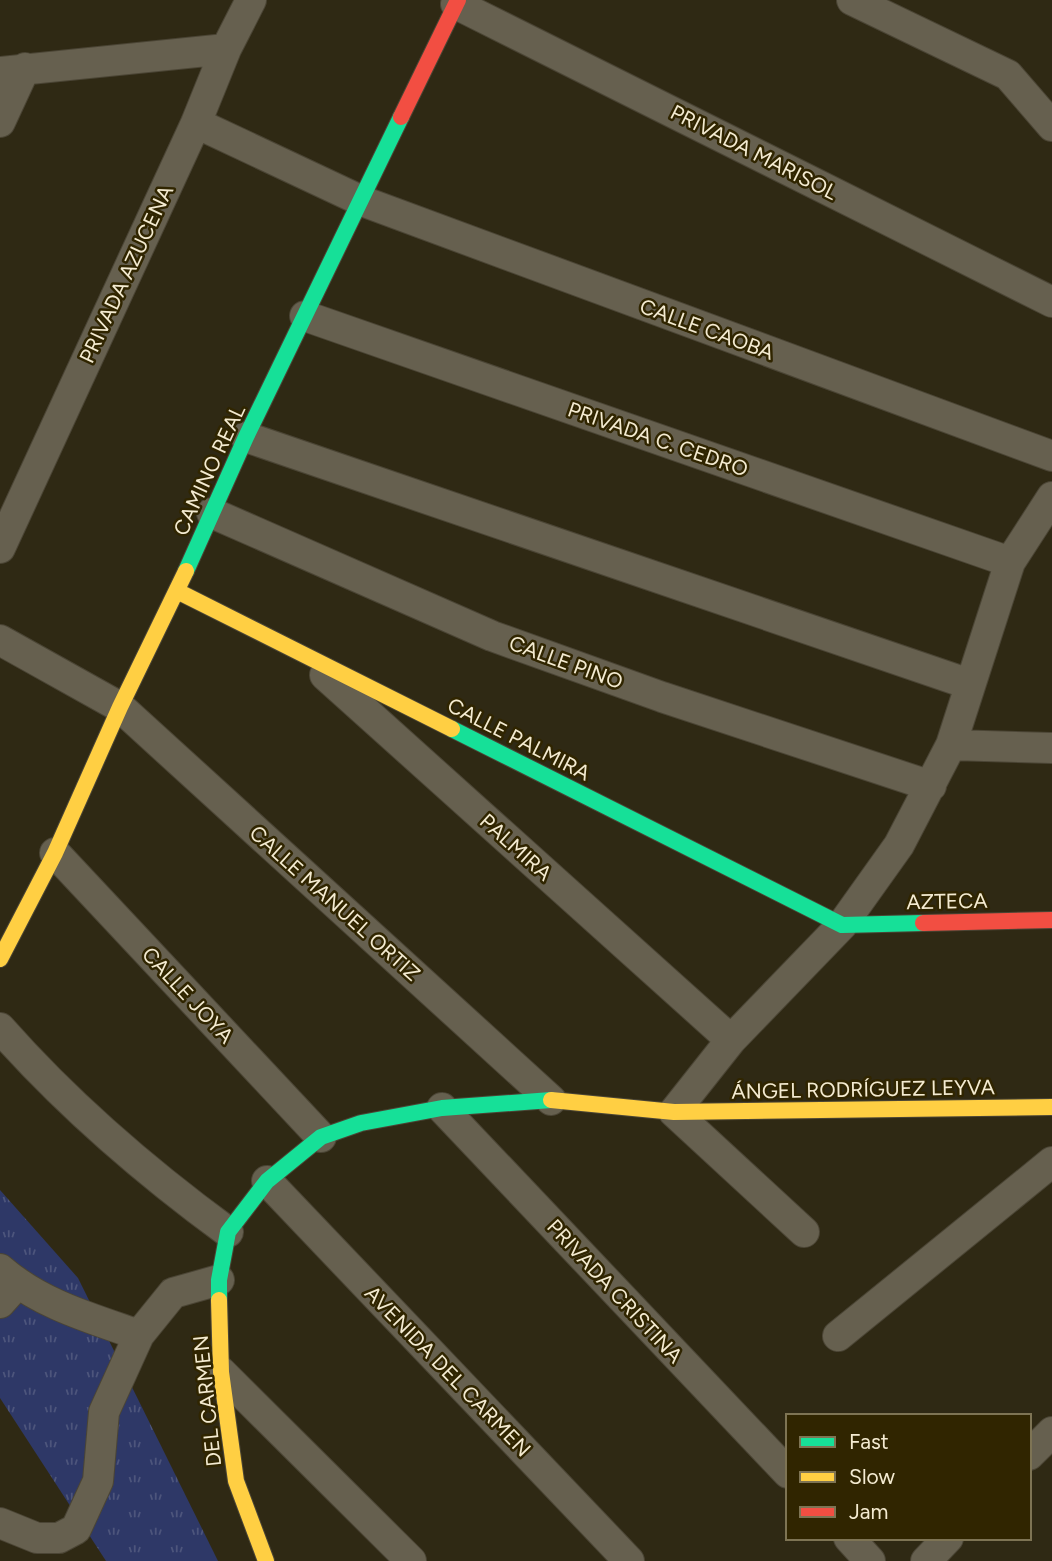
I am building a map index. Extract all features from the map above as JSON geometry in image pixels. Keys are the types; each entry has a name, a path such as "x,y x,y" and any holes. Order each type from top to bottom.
{"street":[{"name":"PRIVADA AZUCENA","path":"0,548 196,123 226,49 251,0"},
{"path":"852,0 1009,75 1052,126"},
{"name":"CAMINO REAL","path":"0,959 55,853 246,437 457,2"},
{"name":"PRIVADA MARISOL","path":"457,2 1052,302"},
{"path":"0,122 13,70 226,49"},
{"name":"CALLE CAOBA","path":"196,123 362,201 1052,456"},
{"name":"PRIVADA C. CEDRO","path":"305,316 1010,562"},
{"path":"246,437 970,684"},
{"path":"804,1231 674,1112 731,1040 842,925 899,845 951,745 1010,562 1052,497"},
{"name":"CALLE PINO","path":"212,513 492,636 662,697 931,786"},
{"name":"CALLE PALMIRA","path":"177,591 842,925"},
{"name":"CALLE MANUEL ORTIZ","path":"0,640 120,707 551,1100"},
{"name":"PALMIRA","path":"301,653 731,1040"},
{"path":"951,745 1052,748"},
{"name":"CALLE JOYA","path":"55,853 321,1137"},
{"name":"AZTECA","path":"842,925 1052,920"},
{"path":"0,1028 37,1070 160,1182 228,1232"},
{"name":"ÁNGEL RODRÍGUEZ LEYVA","path":"228,1232 267,1181 321,1137 361,1123 442,1108 487,1102 551,1100 674,1112 1052,1107"},
{"name":"PRIVADA CRISTINA","path":"442,1108 786,1472"},
{"path":"838,1336 1052,1162"},
{"name":"AVENIDA DEL CARMEN","path":"267,1181 629,1561"},
{"name":"DEL CARMEN","path":"228,1232 219,1280 221,1372 227,1427 236,1481 266,1561"},
{"path":"0,1523 37,1538 60,1538 76,1529 98,1481 104,1412 139,1335 173,1293 219,1280"},
{"path":"6,1285 139,1335"},
{"path":"221,1372 411,1561"},
{"path":"1031,1453 1052,1432"},
{"path":"851,1540 870,1561"},
{"path":"926,1561 946,1540"}],"green space":[{"path":"0,1190 78,1278 218,1561 106,1561 0,1398"}],"traffic: fast":[{"path":"186,571 246,437 401,117"},
{"path":"452,729 842,925 923,923"},
{"path":"219,1300 219,1280 228,1232 267,1181 321,1137 361,1123 442,1108 551,1100"}],"traffic: slow":[{"path":"0,959 55,853 120,707 186,571"},
{"path":"177,591 452,729"},
{"path":"551,1100 674,1112 1052,1107"},
{"path":"219,1300 221,1372 236,1481 266,1561"}],"traffic: jam":[{"path":"401,117 458,0"},
{"path":"923,923 1052,920"}]}
